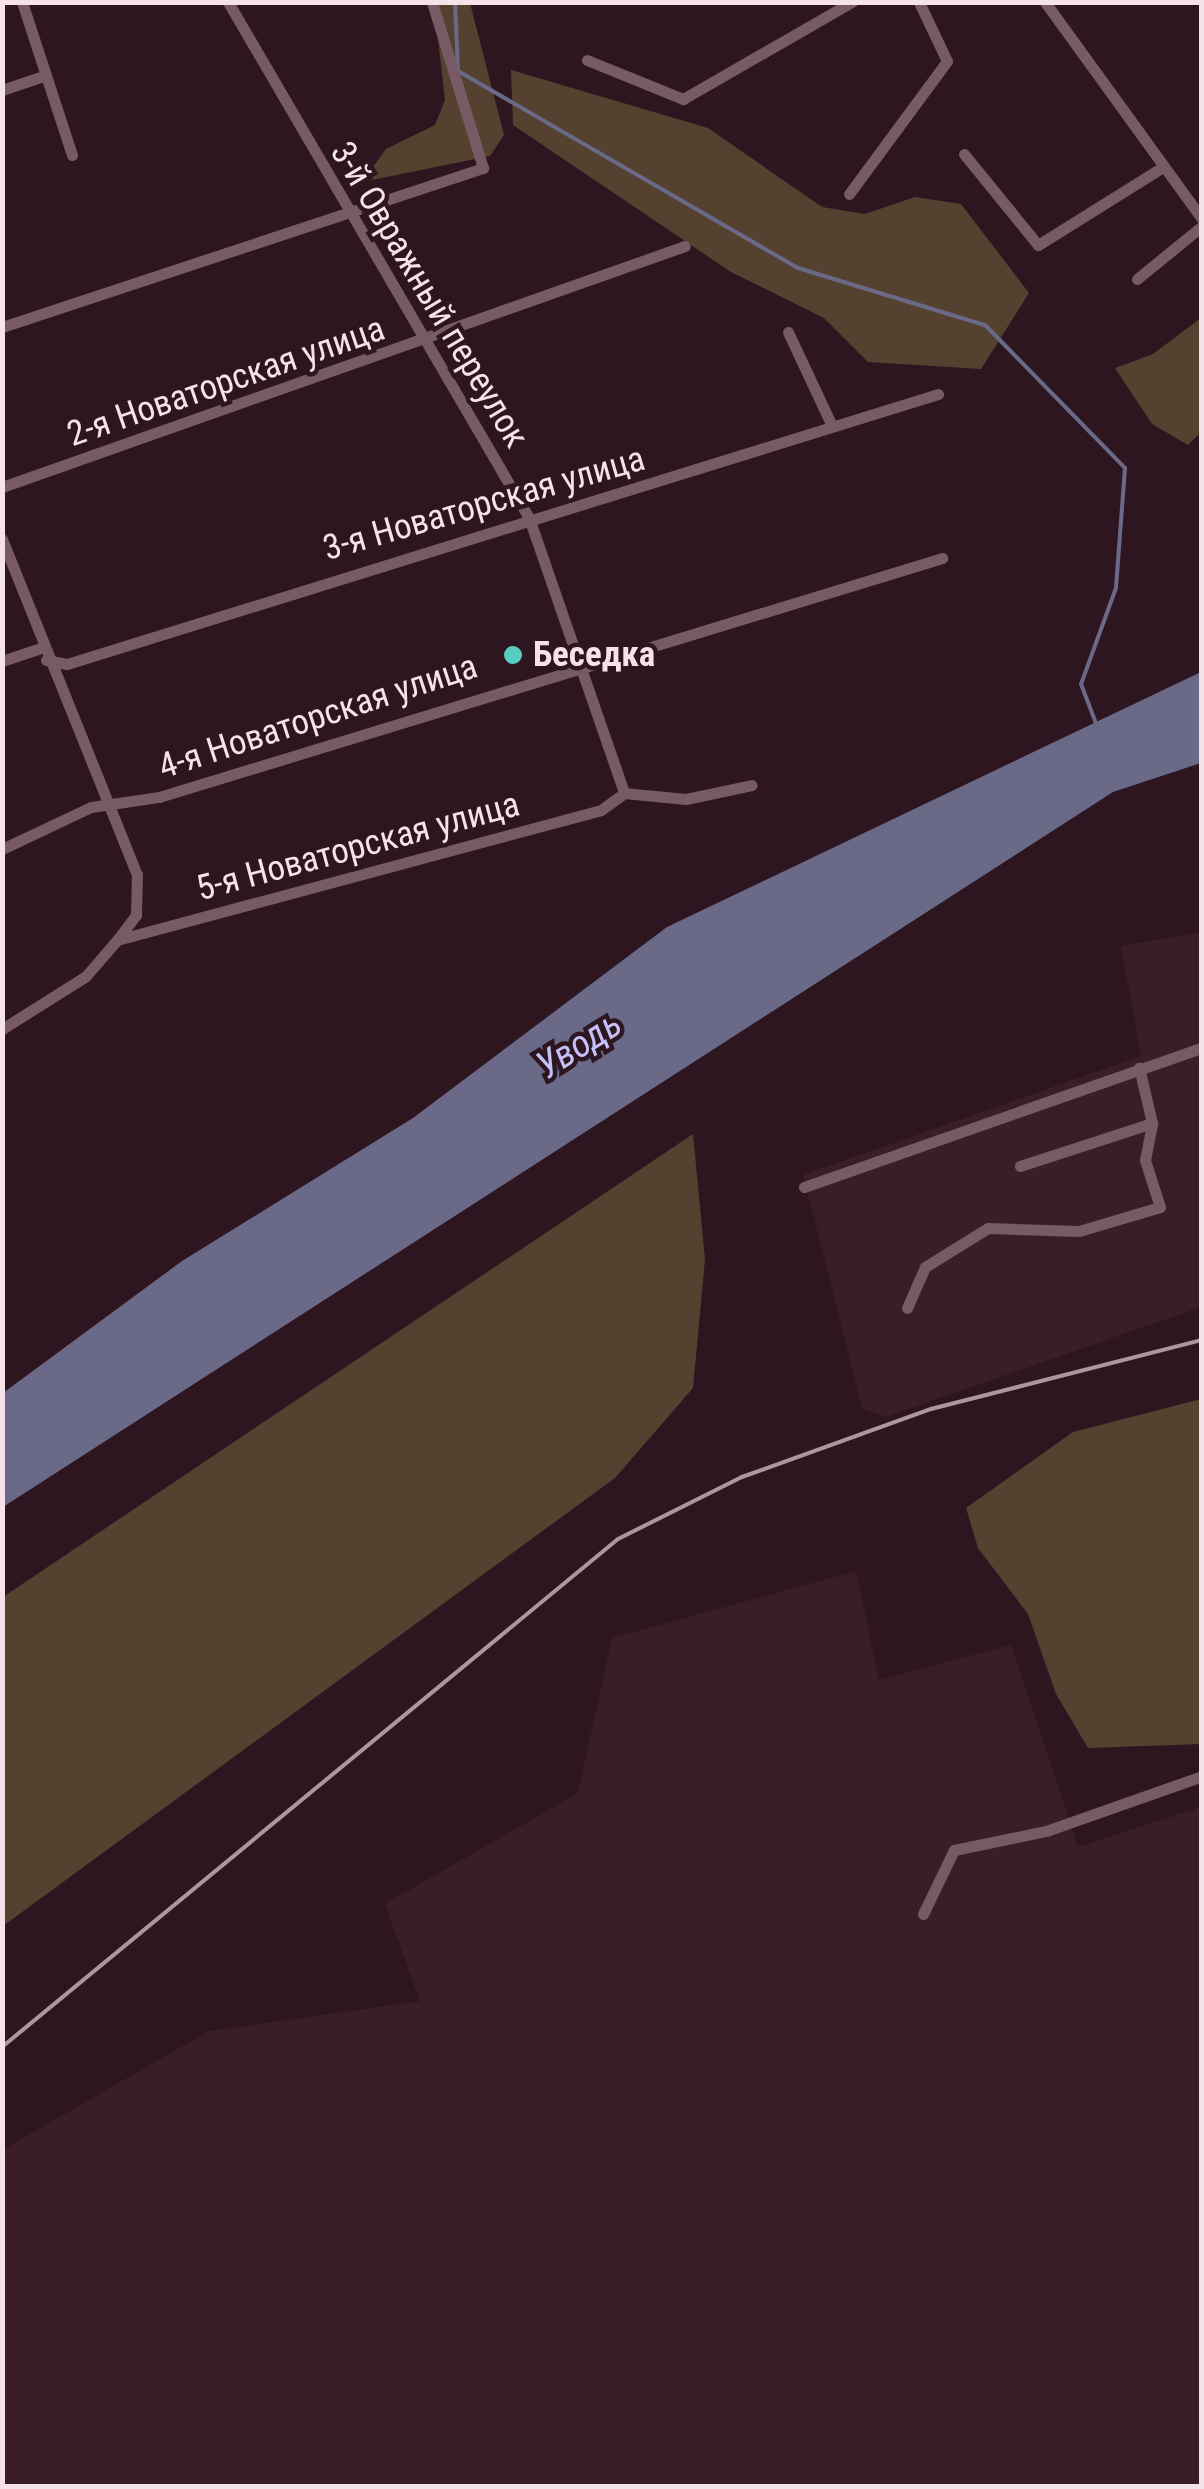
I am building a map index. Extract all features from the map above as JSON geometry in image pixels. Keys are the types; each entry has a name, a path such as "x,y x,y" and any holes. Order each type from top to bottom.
{"street":[{"path":"22,2 72,156"},
{"name":"3-й Овражный переулок","path":"228,2 529,518 583,662 624,793"},
{"path":"2,327 484,168 432,2"},
{"path":"587,60 684,98 852,2"},
{"path":"849,194 947,61 918,2"},
{"path":"1044,2 1158,170 1202,222 1137,279"},
{"path":"2,90 46,74"},
{"path":"964,154 1038,245 1158,170"},
{"name":"2-я Новаторская улица","path":"2,486 638,267 685,246"},
{"path":"788,332 832,426"},
{"name":"3-я Новаторская улица","path":"2,661 44,654 67,664 938,394"},
{"path":"2,539 103,805 141,889 117,940 86,976 2,1029"},
{"name":"4-я Новаторская улица","path":"2,849 103,805 159,797 583,662 942,558"},
{"path":"624,793 686,799 752,786"},
{"name":"5-я Новаторская улица","path":"117,940 602,810 624,793"},
{"path":"804,1186 1139,1066 1202,1048"},
{"path":"907,1308 925,1267 988,1228 1079,1230 1160,1207 1145,1160 1152,1123 1139,1066"},
{"path":"1020,1166 1152,1123"},
{"path":"922,1914 954,1850 1046,1831 1202,1776"}],"shaded area":[{"path":"434,3 470,3 504,135 490,156 362,182 386,149 435,125 445,100"},
{"path":"511,70 708,128 822,207 865,214 915,197 961,204 1029,293 981,369 868,362 824,318 731,272 513,125"},
{"path":"1201,318 1201,432 1188,445 1152,424 1115,368 1153,354"},
{"path":"1201,932 1201,1307 885,1417 862,1408 803,1175 1141,1056 1121,946"},
{"path":"693,1134 705,1259 693,1388 615,1478 3,1926 3,1597"},
{"path":"1201,1399 1201,1744 1088,1748 1056,1694 1028,1614 978,1548 966,1508 1073,1432"},
{"path":"856,1571 879,1680 1011,1645 1078,1847 1201,1807 1201,2486 3,2486 2,2150 209,2031 420,2001 385,1904 578,1793 612,1638"}],"water":[{"name":"Уводь","path":"1201,672 1201,763 1113,792 3,1507 3,1393 182,1261 413,1118 667,927"}],"waterway":[{"path":"455,2 458,71 798,268 985,325 1125,468 1116,588 1081,684 1097,726"}],"railway":[{"path":"2,2047 618,1539 742,1477 931,1409 1202,1340"}],"place":[{"name":"Беседка","path":"513,655"}]}
